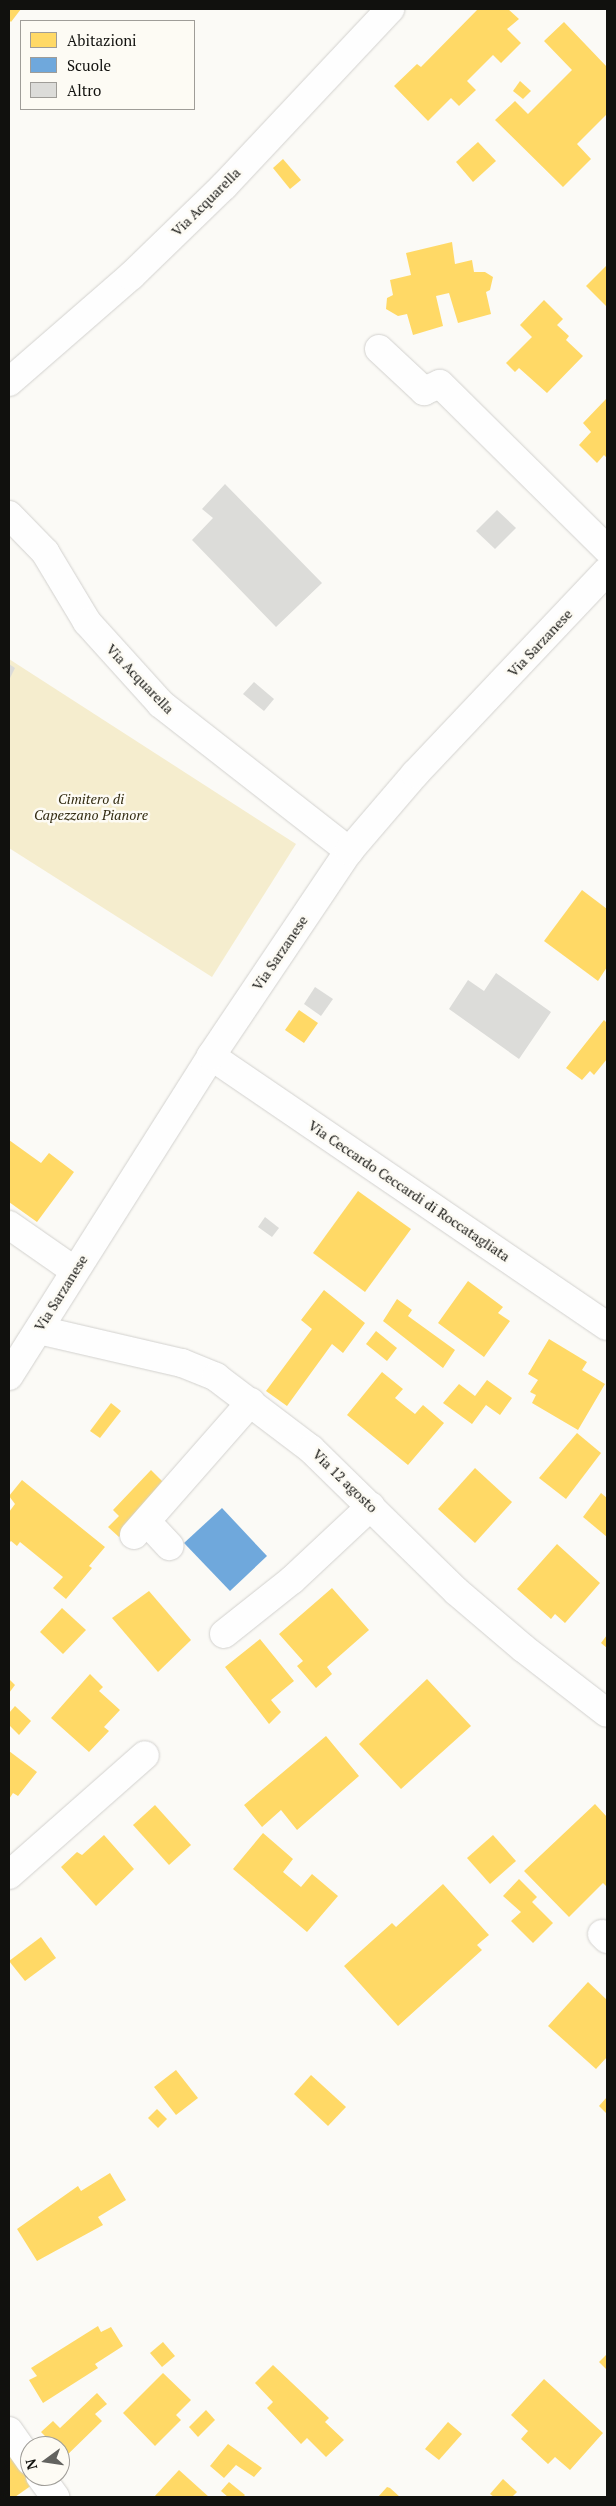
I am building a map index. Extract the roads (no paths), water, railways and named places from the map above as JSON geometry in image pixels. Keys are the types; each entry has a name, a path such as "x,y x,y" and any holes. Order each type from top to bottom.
{"street":[{"name":"Via Acquarella","path":"9,382 131,276 224,186 390,9"},
{"path":"379,349 424,391 440,384 607,549"},
{"name":"Via Acquarella","path":"9,515 44,552 87,622 161,704 349,851"},
{"name":"Via Sarzanese","path":"9,1376 210,1056 349,851 416,774 604,581"},
{"name":"Via Ceccardo Ceccardi di Roccatagliata","path":"210,1056 607,1326"},
{"path":"9,1225 75,1271"},
{"name":"Via 12 agosto","path":"39,1330 182,1363 216,1377 311,1449 456,1591 523,1648 607,1713"},
{"path":"169,1546 140,1528 251,1402"},
{"path":"224,1634 292,1580 371,1506"},
{"path":"9,1875 145,1755"},
{"path":"9,2431 20,2447"},
{"path":"47,2486 55,2497"}],"park label":[{"name":"Cimitero di Capezzano Pianore","path":"91,808"}]}
